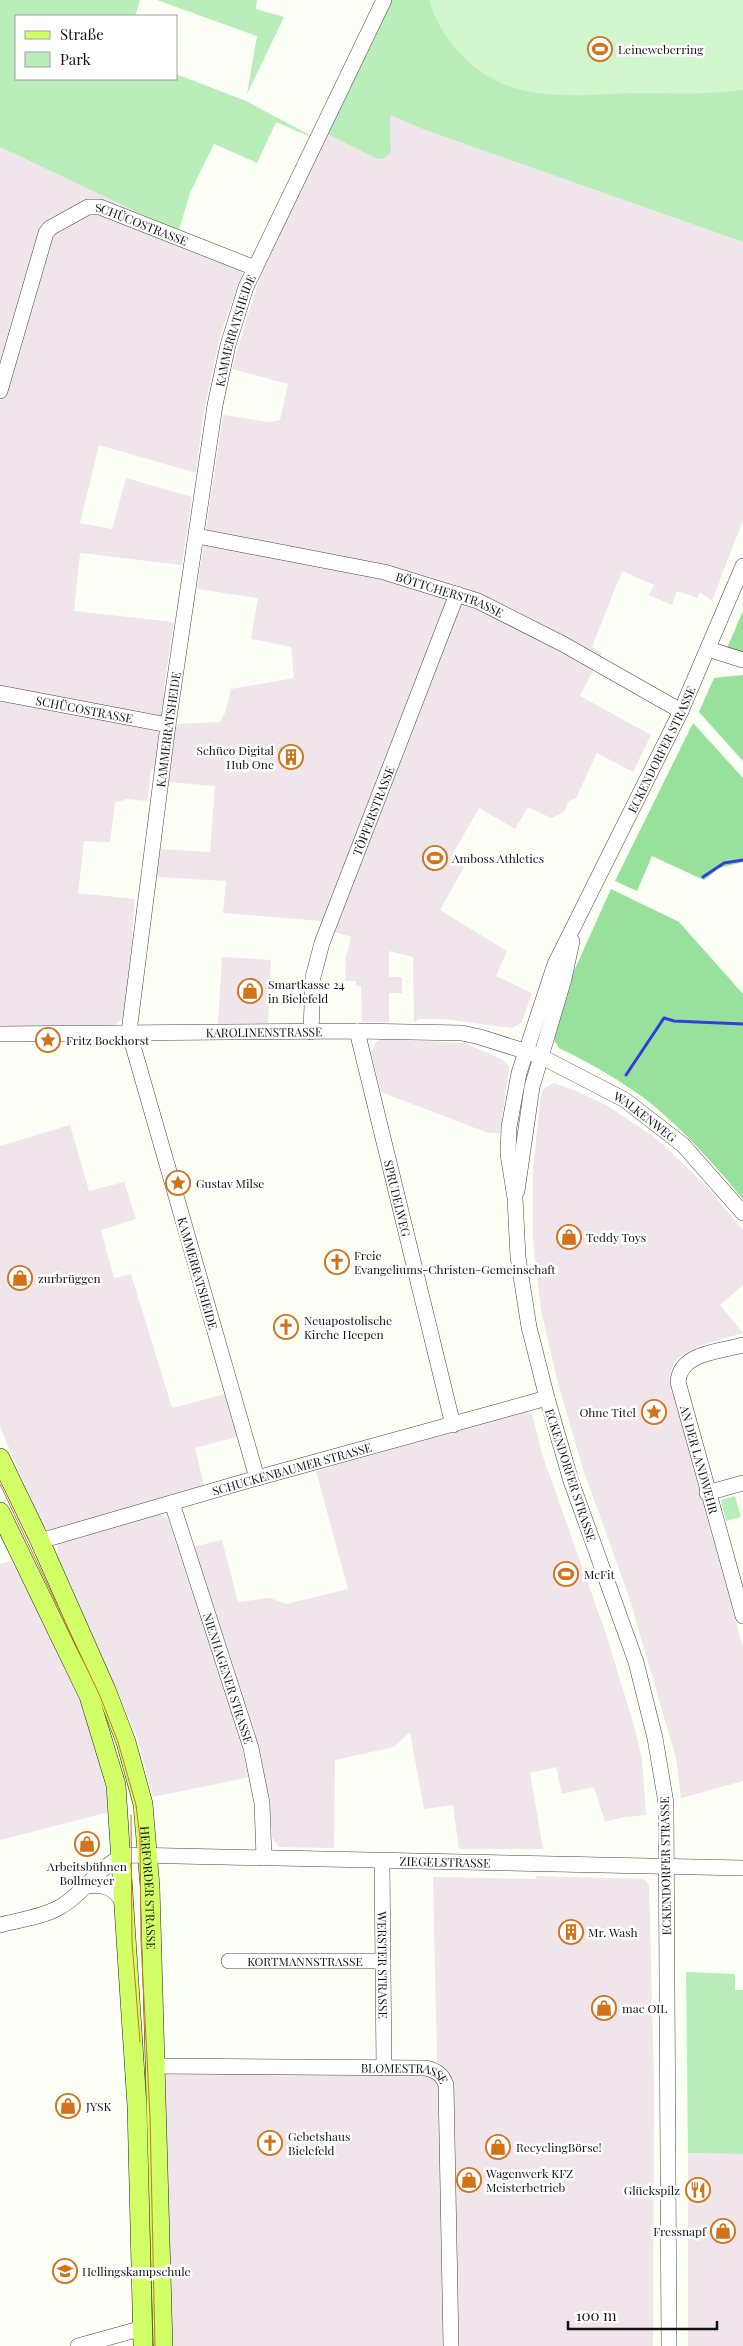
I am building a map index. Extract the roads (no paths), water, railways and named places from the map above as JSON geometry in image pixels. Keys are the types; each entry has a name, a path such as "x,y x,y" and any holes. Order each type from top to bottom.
{"main road":[{"name":"HERFORDER STRASSE","path":"0,1458 40,1541 106,1690 126,1742 143,1804 148,1854 156,2066 163,2346"},
{"name":"HERFORDER STRASSE","path":"0,1512 88,1696 116,1785 137,2098 143,2337"}],"street":[{"name":"KAMMERRATSHEIDE","path":"257,1478 129,1032 168,725 224,361 243,295 384,0"},
{"name":"SCHÜCOSTRASSE","path":"0,391 46,233 50,228 88,207 100,207 256,268"},
{"name":"BÖTTCHERSTRASSE","path":"197,536 384,572 457,594 490,606 534,628 681,710"},
{"name":"ECKENDORFER STRASSE","path":"669,2346 666,1803 644,1691 636,1662 571,1481 546,1398 522,1297 515,1198 510,1174 509,1127 516,1084 525,1050 555,964 681,710 743,566"},
{"name":"TÖPFERSTRASSE","path":"311,1032 313,977 322,943 457,594"},
{"path":"708,649 743,660"},
{"name":"SCHÜCOSTRASSE","path":"0,693 168,725"},
{"name":"ECKENDORFER STRASSE","path":"515,1198 520,1175 528,1109 540,1056 564,979 574,929"},
{"name":"KAROLINENSTRASSE","path":"0,1034 357,1031 462,1033 525,1050"},
{"name":"SPRUDELWEG","path":"357,1031 453,1426"},
{"name":"WALKENWEG","path":"525,1050 602,1087 644,1113 683,1145 743,1213"},
{"name":"AN DER LANDWEHR","path":"743,1345 692,1359 683,1366 678,1376 679,1388 707,1493 743,1616"},
{"name":"SCHUCKENBAUMER STRASSE","path":"40,1541 257,1478 453,1426 546,1398"},
{"path":"707,1493 743,1483"},
{"name":"NIENHAGENER STRASSE","path":"172,1503 251,1748 262,1803 264,1858"},
{"name":"ZIEGELSTRASSE","path":"121,1857 148,1854 743,1868"},
{"path":"0,1925 57,1909 114,1860 121,1857"},
{"name":"WERSTER STRASSE","path":"382,1861 384,2068"},
{"path":"84,1886 98,1885 107,1887 116,1892 123,1903"},
{"name":"KORTMANNSTRASSE","path":"229,1961 383,1961"},
{"name":"BLOMESTRASSE","path":"156,2066 426,2068 436,2070 446,2085 451,2346"},
{"path":"78,2346 143,2337"}],"waterway":[{"path":"703,877 724,863 743,860"},
{"path":"626,1075 664,1018 674,1021 743,1024"}],"tram line":[{"path":"0,1484 100,1696 118,1742 136,1805 140,1838 141,1941 150,2116 155,2346"},
{"path":"131,1815 132,1942 140,2042"}],"place":[{"name":"Leineweberring","path":"600,49"},
{"name":"Schüco Digital Hub One","path":"291,757"},
{"name":"Amboss Athletics","path":"435,858"},
{"name":"Smartkasse 24 in Bielefeld","path":"250,991"},
{"name":"Fritz Bockhorst","path":"48,1040"},
{"name":"Gustav Milse","path":"178,1183"},
{"name":"Teddy Toys","path":"569,1237"},
{"name":"Freie Evangeliums-Christen-Gemeinschaft","path":"337,1262"},
{"name":"zurbrüggen","path":"20,1278"},
{"name":"Neuapostolische Kirche Heepen","path":"286,1327"},
{"name":"Ohne Titel","path":"654,1412"},
{"name":"McFit","path":"566,1574"},
{"name":"Arbeitsbühnen Bollmeyer","path":"87,1844"},
{"name":"Mr. Wash","path":"571,1932"},
{"name":"mac OIL","path":"604,2008"},
{"name":"JYSK","path":"68,2106"},
{"name":"Gebetshaus Bielefeld","path":"270,2143"},
{"name":"RecyclingBörse!","path":"498,2147"},
{"name":"Wagenwerk KFZ Meisterbetrieb","path":"469,2180"},
{"name":"Glückspilz","path":"698,2190"},
{"name":"Fressnapf","path":"723,2231"},
{"name":"Hellingskampschule","path":"65,2271"}]}
